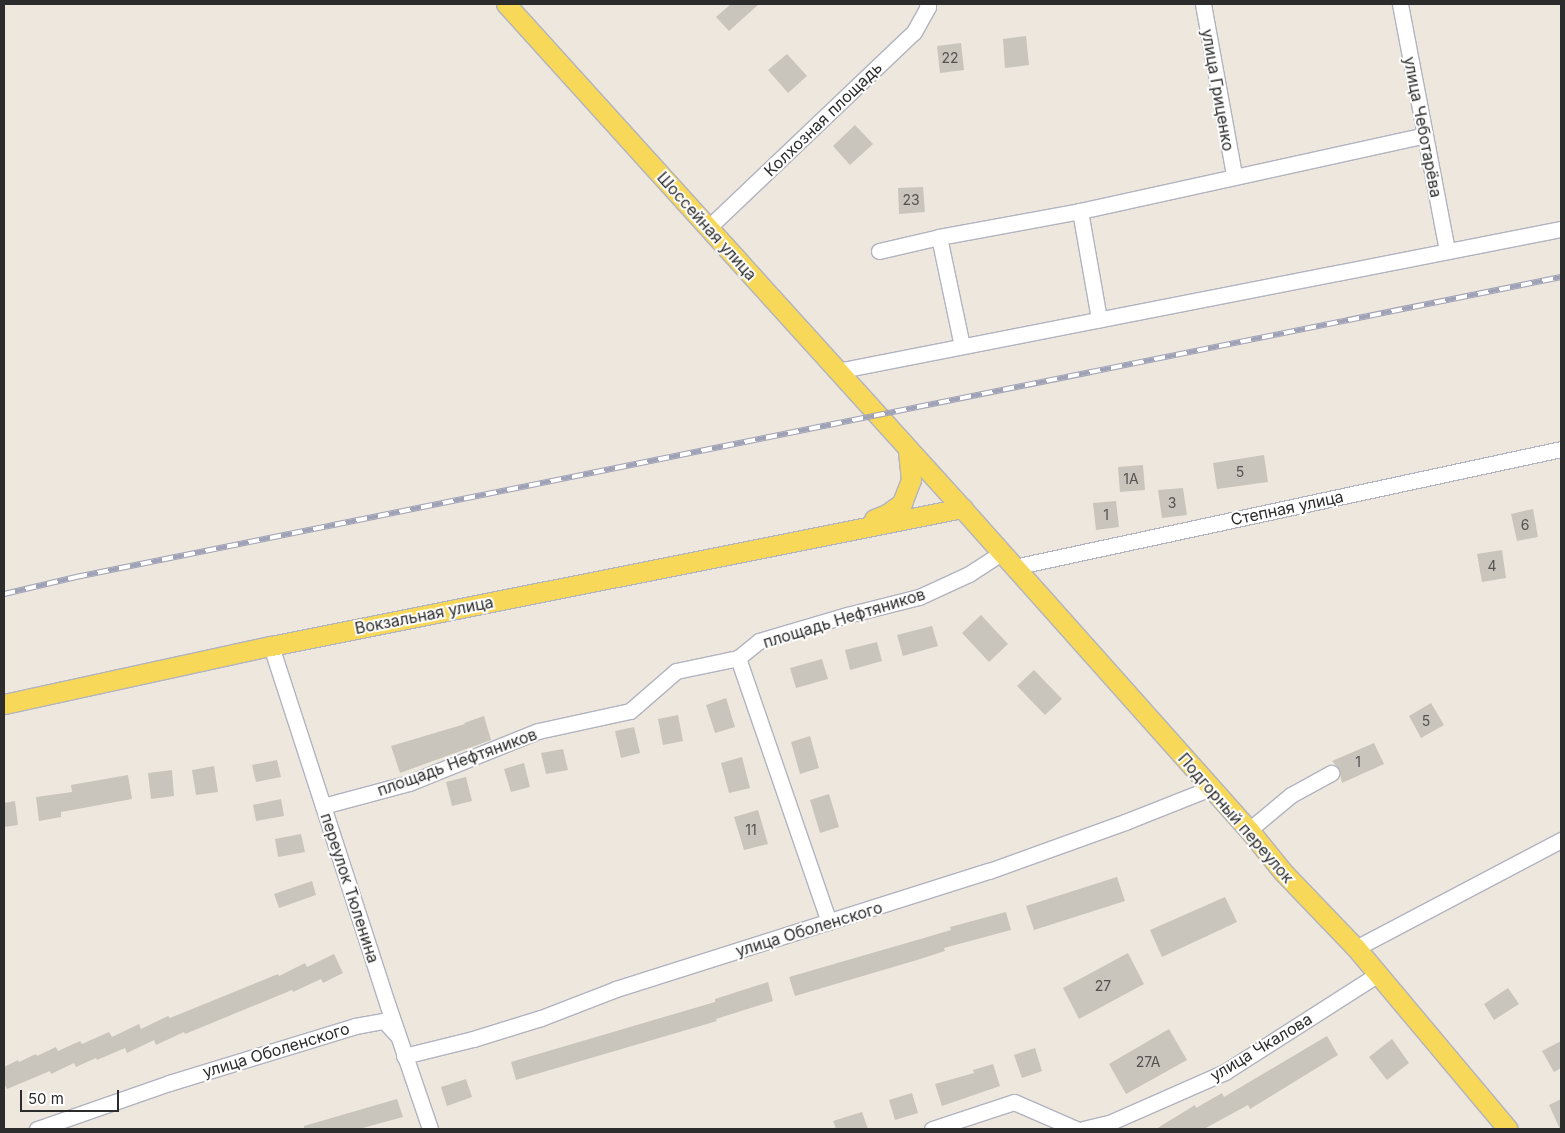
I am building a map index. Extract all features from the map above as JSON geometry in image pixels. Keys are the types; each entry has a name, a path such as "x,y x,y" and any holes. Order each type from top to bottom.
{"main road":[{"name":"Шоссейная улица","path":"511,6 708,228 962,508"},
{"path":"846,530 887,514 902,503 911,480 908,448"},
{"path":"846,530 962,508"},
{"name":"Подгорный переулок","path":"962,508 1249,830 1283,872 1356,948 1508,1129"},
{"name":"Вокзальная улица","path":"4,704 271,646 846,530"}],"street":[{"name":"Колхозная площадь","path":"708,228 914,32 928,7 927,4"},
{"name":"улица Гриценко","path":"1203,4 1234,175"},
{"name":"улица Чеботарёва","path":"1400,4 1447,251"},
{"path":"879,250 1080,211 1234,175 1425,135"},
{"path":"1080,211 1100,319"},
{"path":"837,371 1561,229"},
{"path":"939,237 962,346"},
{"name":"Степная улица","path":"1008,560 1561,449"},
{"name":"площадь Нефтяников","path":"323,806 410,783 538,731 630,711 676,671 738,658 759,641 847,615 919,598 970,574 1008,560"},
{"name":"переулок Тюленина","path":"271,646 397,1035 430,1129"},
{"path":"738,658 829,922"},
{"path":"1249,830 1291,795 1331,773"},
{"name":"улица Оболенского","path":"404,1056 473,1040 541,1018 616,989 989,871 1125,822 1211,788"},
{"path":"1356,948 1561,840"},
{"name":"улица Чкалова","path":"1083,1129 1109,1123 1226,1072 1378,974"},
{"name":"улица Оболенского","path":"38,1129 169,1083 355,1026 384,1020 397,1035"},
{"path":"932,1129 1014,1102 1076,1129"}],"building":[{"path":"731,4 759,4 729,31 716,17"},
{"path":"1026,36 1029,65 1005,68 1003,39"},
{"path":"961,43 964,70 940,73 937,46"},
{"path":"787,54 807,76 788,93 768,70"},
{"path":"855,125 873,144 850,165 833,146"},
{"path":"923,187 925,212 899,214 898,188"},
{"path":"1264,455 1268,482 1217,489 1213,463"},
{"path":"1143,465 1145,490 1120,492 1118,467"},
{"path":"1183,488 1187,515 1162,518 1158,490"},
{"path":"1116,501 1119,527 1096,530 1093,503"},
{"path":"1533,509 1538,537 1517,541 1511,514"},
{"path":"1502,550 1506,578 1482,582 1477,554"},
{"path":"981,615 1008,644 989,662 962,633"},
{"path":"932,626 938,646 903,656 897,635"},
{"path":"877,642 882,661 850,670 845,650"},
{"path":"822,659 828,679 796,688 790,668"},
{"path":"1034,670 1062,699 1045,715 1017,686"},
{"path":"726,698 735,727 715,733 706,705"},
{"path":"1431,703 1444,725 1421,738 1409,716"},
{"path":"678,715 683,741 663,745 658,719"},
{"path":"484,716 491,740 400,773 391,746 465,724"},
{"path":"634,727 640,753 621,758 615,731"},
{"path":"810,736 819,768 800,774 791,742"},
{"path":"1374,743 1384,764 1342,783 1339,769 1332,761"},
{"path":"563,749 568,770 546,774 541,753"},
{"path":"742,757 750,788 729,793 721,763"},
{"path":"277,760 281,777 256,782 252,765"},
{"path":"524,763 530,787 511,792 504,769"},
{"path":"214,766 218,792 196,795 192,770"},
{"path":"172,770 174,796 151,799 148,773"},
{"path":"128,775 132,799 61,812 61,817 39,821 36,797 72,792 71,785"},
{"path":"466,777 472,801 452,806 446,782"},
{"path":"829,794 839,827 820,833 810,800"},
{"path":"281,799 284,816 256,821 253,805"},
{"path":"15,801 18,825 4,827 4,803"},
{"path":"758,810 768,844 744,850 734,817"},
{"path":"301,834 305,852 278,857 275,839"},
{"path":"1117,877 1125,901 1034,930 1026,906"},
{"path":"312,881 316,895 279,908 274,894"},
{"path":"1225,897 1237,922 1162,957 1150,930"},
{"path":"1006,912 1011,930 944,948 945,951 795,996 789,977 951,930 950,927"},
{"path":"1128,953 1144,984 1079,1019 1063,988"},
{"path":"334,954 343,973 323,983 321,979 293,992 292,990 185,1034 184,1032 156,1045 154,1040 127,1053 125,1048 76,1067 74,1063 51,1074 50,1071 7,1089 4,1083 4,1067 18,1060 19,1062 36,1054 37,1056 56,1047 58,1051 80,1041 82,1044 109,1032 112,1037 139,1024 141,1029 168,1016 170,1018 278,974 279,976 305,963 307,967"},
{"path":"768,982 773,1001 716,1019 717,1021 516,1080 511,1062 715,1002 715,999"},
{"path":"1508,988 1519,1004 1494,1020 1484,1004"},
{"path":"1169,1029 1187,1060 1126,1094 1109,1064"},
{"path":"1327,1036 1338,1055 1250,1109 1248,1105 1204,1129 1156,1129 1195,1105 1196,1108 1222,1093 1224,1097"},
{"path":"1392,1039 1409,1063 1387,1080 1369,1057"},
{"path":"1561,1041 1561,1068 1554,1072 1542,1051"},
{"path":"1035,1048 1042,1071 1022,1078 1014,1055"},
{"path":"993,1064 1000,1086 942,1106 935,1084 974,1073 973,1070"},
{"path":"466,1079 472,1097 447,1106 441,1087"},
{"path":"912,1093 918,1113 895,1120 889,1100"},
{"path":"397,1099 403,1117 359,1129 304,1129 304,1126"},
{"path":"1561,1099 1561,1129 1560,1129 1549,1105"},
{"path":"862,1112 868,1129 836,1129 833,1121"}],"railway":[{"path":"4,594 76,577 1561,277"}]}
